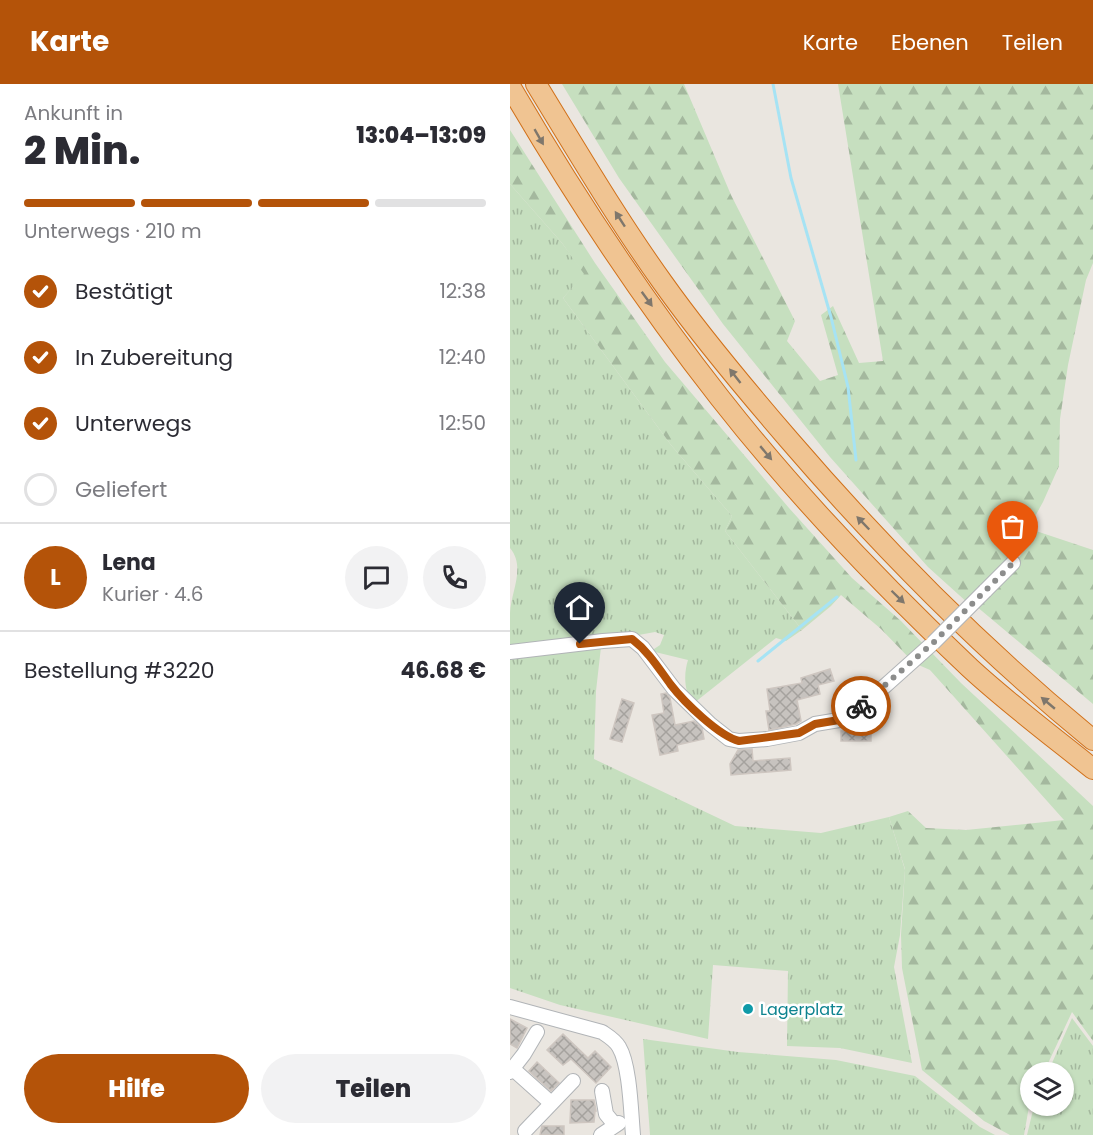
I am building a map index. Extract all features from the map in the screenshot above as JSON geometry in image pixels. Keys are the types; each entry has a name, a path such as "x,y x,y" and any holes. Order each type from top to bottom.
{"highway":[{"path":"536,84 663,283 741,384 836,494 948,611 1043,699 1093,740"},
{"path":"510,86 549,154 628,273 720,398 794,486 874,574 972,670 1093,769"}],"street":[{"path":"510,652 632,639 643,648 674,689 729,739 739,741 799,733 815,724 839,720 867,702 933,643 1013,563"},
{"path":"510,1007 602,1032 614,1040 625,1062 633,1135"},
{"path":"537,1032 511,1070 551,1103"},
{"path":"525,1131 573,1081"},
{"path":"601,1135 617,1124 606,1113 602,1091"}],"green space":[{"path":"562,84 684,84 731,195 795,321 787,341 820,381 838,375 821,315 833,306 859,363 883,361 838,84 1093,84 1093,263 1086,280 1068,365 1060,419 1059,466 1043,502 1011,560 969,604 928,567 830,457 723,324 619,178"},
{"path":"510,130 595,263 665,362 789,508 852,578 901,621 961,683 1093,806 1093,1041 1072,1012 1049,1062 1020,1062 1020,1116 1027,1116 1024,1135 1010,1135 984,1121 922,1070 902,968 901,935 905,869 889,817 908,811 926,828 966,830 1064,820 930,670 914,663 881,629 841,595 802,630 725,531 732,516 671,445 563,298 584,274 562,243 510,184"},
{"path":"510,184 562,243 585,274 563,298 671,445 732,516 725,531 802,630 786,641 776,638 694,703 690,699 685,682 688,660 651,651 660,645 664,635 655,632 510,648 510,613 517,563 510,548"},
{"path":"1036,531 1093,550 1093,704 976,606 1015,564"},
{"path":"601,647 596,691 594,759 735,826 821,833 889,817 905,870 900,935 894,967 912,1063 840,1048 787,1046 788,971 713,965 708,1039 560,1005 510,988 510,656"},
{"path":"1072,1018 1093,1046 1093,1135 1027,1135 1032,1116 1074,1116 1074,1062 1052,1062"},
{"path":"643,1039 738,1052 836,1060 915,1076 980,1127 995,1135 650,1135"}],"building":[{"path":"830,669 834,681 818,685 820,694 797,700 801,721 769,730 766,711 770,711 767,689 802,683 801,678"},
{"path":"666,693 670,698 675,725 694,721 702,728 704,739 677,745 678,751 660,755 652,715 664,713 661,694"},
{"path":"622,699 634,703 622,742 610,739"},
{"path":"841,731 871,731 871,741 841,741"},
{"path":"752,749 753,761 790,758 791,770 731,775 730,764 738,750"},
{"path":"510,1019 527,1028 517,1048 510,1044"},
{"path":"563,1034 588,1058 595,1051 611,1067 596,1083 571,1059 563,1065 547,1050"},
{"path":"537,1062 559,1083 551,1091 529,1071"},
{"path":"571,1100 594,1100 596,1111 594,1122 570,1123"},
{"path":"542,1126 564,1126 564,1135 540,1135"}],"waterway":[{"path":"773,84 791,178 831,317 848,387 856,460"},
{"path":"758,661 837,597"}],"way so far":[{"path":"861,706 933,643 1013,563"}],"place":[{"name":"Lagerplatz","path":"748,1009"}],"route":[{"path":"580,644 632,639 643,648 674,689 729,739 739,741 766,739 799,733 815,724 839,720 861,706"}]}
